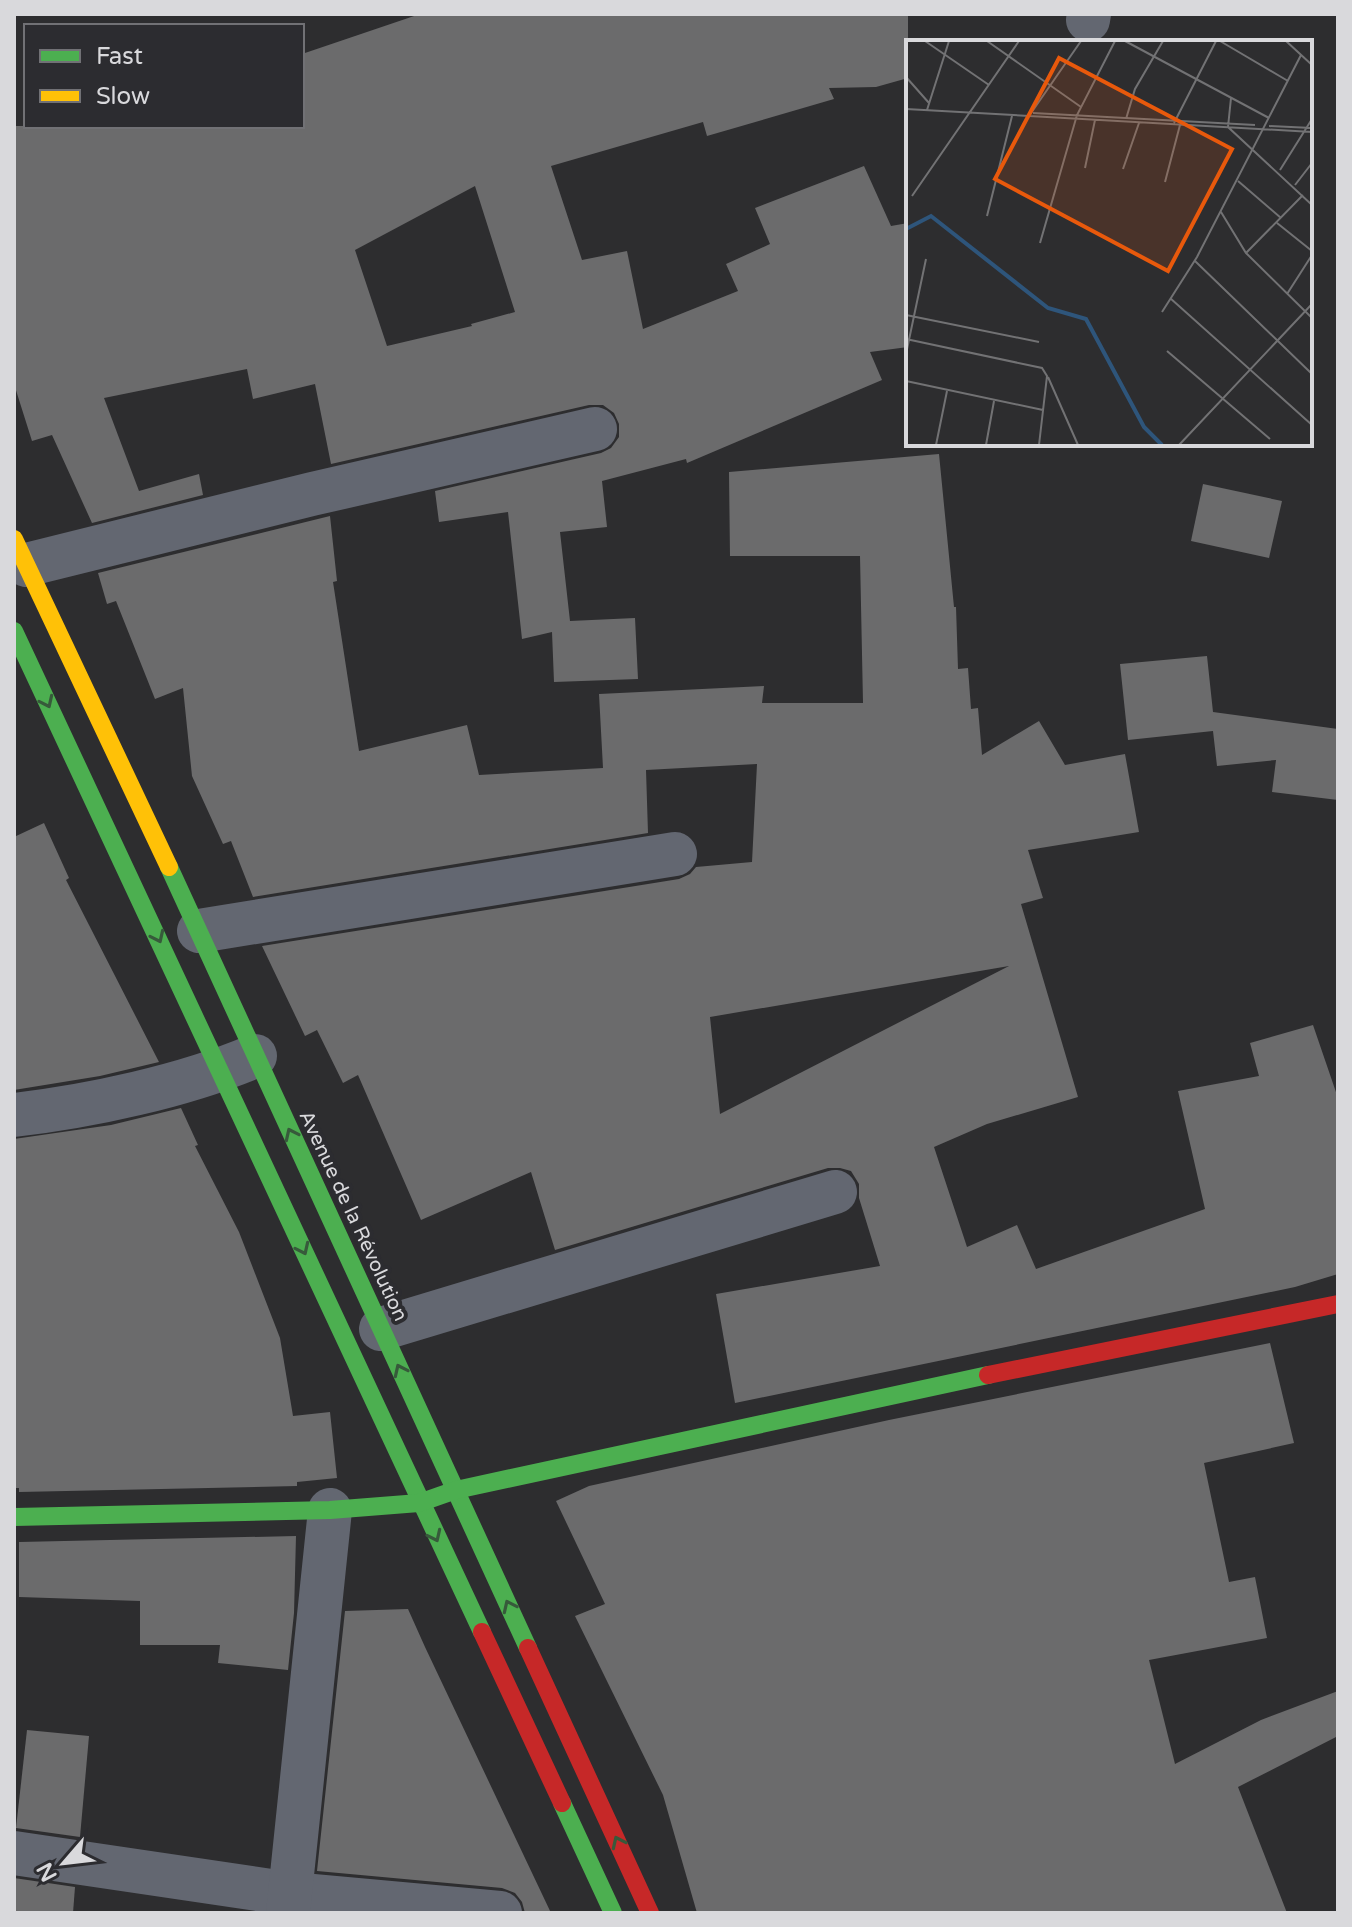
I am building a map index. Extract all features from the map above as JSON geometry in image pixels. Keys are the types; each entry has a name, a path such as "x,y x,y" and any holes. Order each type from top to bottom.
{"street":[{"path":"20,552 312,494 595,429"},
{"name":"Avenue de la Révolution","path":"20,552 27,628 238,1063 381,1329 650,1913"},
{"name":"Avenue de la Révolution","path":"27,628 199,931 238,1063 419,1503 613,1913"},
{"path":"199,931 675,854"},
{"path":"14,1115 68,1109 238,1063"},
{"path":"381,1329 835,1192"},
{"path":"14,1517 330,1510 419,1503 456,1490 884,1396 1338,1304"},
{"path":"289,1903 330,1510"},
{"path":"14,1853 289,1903 500,1913"}],"building":[{"path":"420,14 908,14 906,79 876,87 829,88 834,99 707,136 703,122 551,166 582,260 627,251 643,329 738,291 726,264 770,244 755,208 864,166 891,226 906,223 906,347 870,352 882,380 687,463 686,459 602,481 607,527 560,532 570,621 635,618 638,679 554,682 552,632 522,639 508,512 439,522 435,491 601,453 611,448 619,437 619,424 614,413 603,405 589,405 331,464 315,384 253,399 247,369 104,398 139,491 199,474 203,495 92,523 52,435 32,441 14,384 14,126 304,128 304,53","holes":["475,186 515,312 387,346 355,250"]},
{"path":"939,454 956,607 958,669 968,668 971,709 978,708 982,755 1039,721 1065,765 1125,754 1139,832 1028,850 1043,898 1021,904 1078,1097 987,1124 934,1147 967,1247 1017,1225 1036,1269 1205,1209 1178,1091 1259,1076 1250,1043 1313,1025 1338,1098 1338,1274 1295,1287 735,1403 716,1294 880,1266 859,1198 859,1184 851,1171 828,1168 555,1250 531,1172 421,1220 358,1075 343,1083 317,1030 305,1036 262,946 679,879 696,867 752,862 757,764 646,770 648,833 253,897 231,841 223,844 192,776 183,688 155,699 116,601 107,604 98,573 330,516 337,581 333,582 359,751 467,725 479,775 603,768 599,694 764,686 762,703 863,703 860,556 730,556 729,472","holes":["1009,966 720,1114 710,1017"]},
{"path":"1203,484 1282,501 1269,558 1191,541"},
{"path":"1207,656 1213,712 1338,729 1338,800 1272,792 1276,760 1217,766 1213,731 1128,740 1120,664"},
{"path":"44,823 69,878 66,880 159,1062 100,1076 14,1090 14,837"},
{"path":"181,1108 198,1145 195,1146 239,1232 280,1338 293,1416 330,1412 337,1478 297,1482 297,1486 19,1492 19,1488 14,1488 14,1139 111,1125"},
{"path":"1270,1343 1294,1443 1204,1463 1229,1582 1255,1577 1267,1638 1149,1660 1175,1764 1261,1720 1338,1691 1338,1736 1238,1787 1287,1913 697,1913 663,1795 575,1616 605,1604 556,1501 589,1486 889,1420"},
{"path":"296,1536 294,1613 288,1670 218,1663 220,1645 140,1645 140,1601 19,1597 19,1542"},
{"path":"408,1609 551,1913 525,1913 515,1893 502,1888 317,1871 345,1611"},
{"path":"27,1730 89,1736 80,1837 16,1828"},
{"path":"14,1878 75,1887 73,1913 14,1913"}],"traffic: fast":[{"path":"14,631 482,1632"},
{"path":"169,867 528,1648"},
{"path":"14,1517 330,1510 419,1503 456,1490 988,1375"},
{"path":"562,1803 613,1913"}],"traffic: slow":[{"path":"14,539 169,867"}],"traffic: jam":[{"path":"988,1375 1338,1304"},
{"path":"482,1632 562,1803"},
{"path":"528,1648 650,1913"}]}
